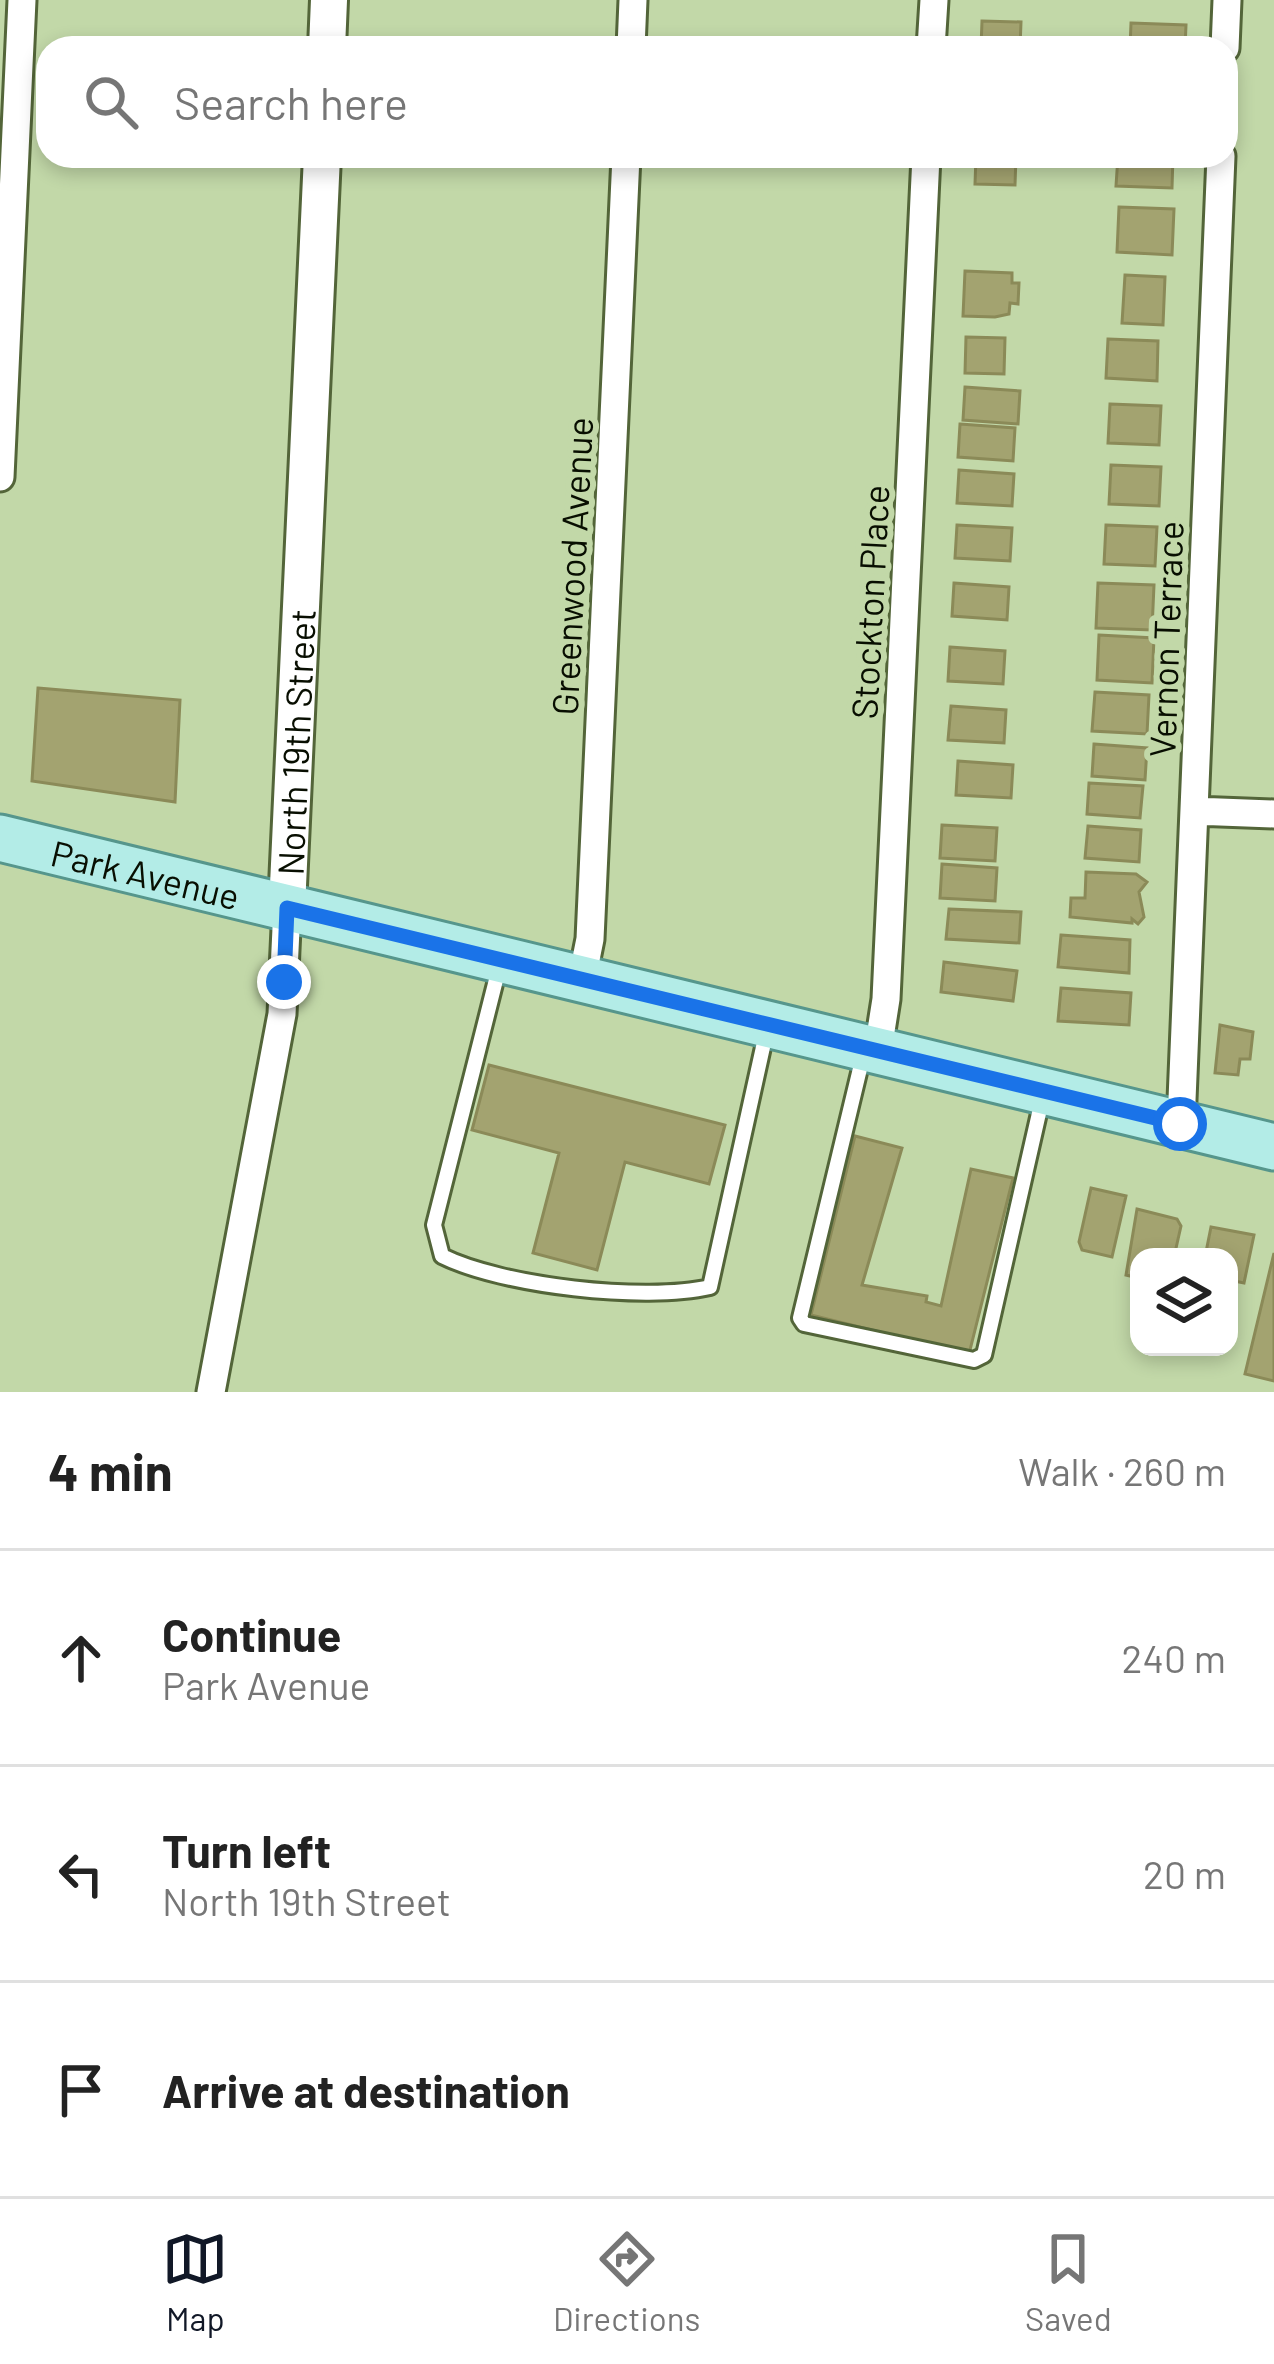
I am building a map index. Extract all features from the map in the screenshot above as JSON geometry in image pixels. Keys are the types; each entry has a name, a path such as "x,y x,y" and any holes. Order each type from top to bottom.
{"main road":[{"name":"Park Avenue","path":"0,838 1274,1147"}],"street":[{"path":"0,477 22,0"},
{"path":"328,36 329,0"},
{"path":"632,36 633,0"},
{"path":"932,36 934,0"},
{"path":"1226,36 1227,0"},
{"name":"North 19th Street","path":"211,1392 282,1014 321,168"},
{"name":"Greenwood Avenue","path":"582,979 590,939 625,168"},
{"name":"Stockton Place","path":"872,1049 886,999 925,168"},
{"name":"Vernon Terrace","path":"1180,1124 1221,168"},
{"path":"1194,811 1274,814"}],"lane":[{"path":"502,959 434,1226 442,1256 477,1274 669,1296 710,1287 768,1024"},
{"path":"872,1049 800,1318 804,1324 974,1360 984,1355 1044,1091"}],"building":[{"path":"982,21 1021,22 1020,36 981,36"},
{"path":"1131,23 1186,25 1186,36 1130,36"},
{"path":"976,168 1016,168 1015,185 975,184"},
{"path":"1117,168 1173,168 1172,188 1116,186"},
{"path":"1119,207 1174,209 1172,255 1117,252"},
{"path":"965,271 1012,273 1012,283 1019,283 1018,304 1010,303 1009,314 963,316"},
{"path":"1125,275 1165,277 1163,325 1122,323"},
{"path":"966,337 1005,338 1004,374 965,373"},
{"path":"1108,339 1158,341 1157,381 1106,378"},
{"path":"965,387 1020,391 1018,424 963,420"},
{"path":"1110,404 1161,406 1159,445 1108,443"},
{"path":"960,424 1015,428 1013,461 958,457"},
{"path":"1111,465 1161,467 1159,506 1109,504"},
{"path":"959,470 1014,474 1012,506 957,503"},
{"path":"957,525 1012,528 1010,561 955,558"},
{"path":"1106,525 1157,527 1155,566 1104,564"},
{"path":"954,583 1009,587 1007,620 952,616"},
{"path":"1098,583 1154,585 1152,630 1096,628"},
{"path":"1099,635 1154,638 1152,683 1097,680"},
{"path":"950,647 1005,651 1003,684 948,681"},
{"path":"38,688 180,700 175,802 32,781"},
{"path":"1095,692 1149,695 1147,734 1092,731"},
{"path":"951,706 1006,710 1004,743 948,740"},
{"path":"1094,744 1147,748 1145,780 1092,776"},
{"path":"958,761 1013,765 1011,798 956,795"},
{"path":"1089,783 1143,786 1140,818 1087,814"},
{"path":"942,825 997,828 995,861 940,858"},
{"path":"1088,826 1141,830 1139,862 1085,858"},
{"path":"942,864 997,868 995,901 940,898"},
{"path":"1086,872 1136,874 1147,882 1139,892 1144,917 1138,924 1132,919 1132,923 1070,917 1071,898 1085,898"},
{"path":"949,909 1021,912 1019,943 946,939"},
{"path":"1061,935 1130,940 1129,973 1058,967"},
{"path":"944,962 1017,971 1013,1001 941,992"},
{"path":"1061,988 1131,993 1129,1025 1058,1021"},
{"path":"1220,1025 1253,1032 1250,1059 1240,1059 1238,1075 1215,1073"},
{"path":"489,1065 725,1125 709,1184 625,1162 597,1270 533,1253 559,1153 472,1130"},
{"path":"855,1136 902,1148 862,1285 927,1296 926,1302 941,1306 971,1169 1013,1178 969,1354 811,1315"},
{"path":"1091,1188 1126,1196 1112,1257 1082,1250 1079,1242"},
{"path":"1137,1209 1177,1219 1181,1226 1176,1248 1130,1248"},
{"path":"1211,1227 1254,1235 1244,1283 1238,1282 1238,1248 1207,1248"},
{"path":"1274,1253 1274,1381 1245,1374"}],"route":[{"path":"284,982 287,908 1180,1124"}]}
